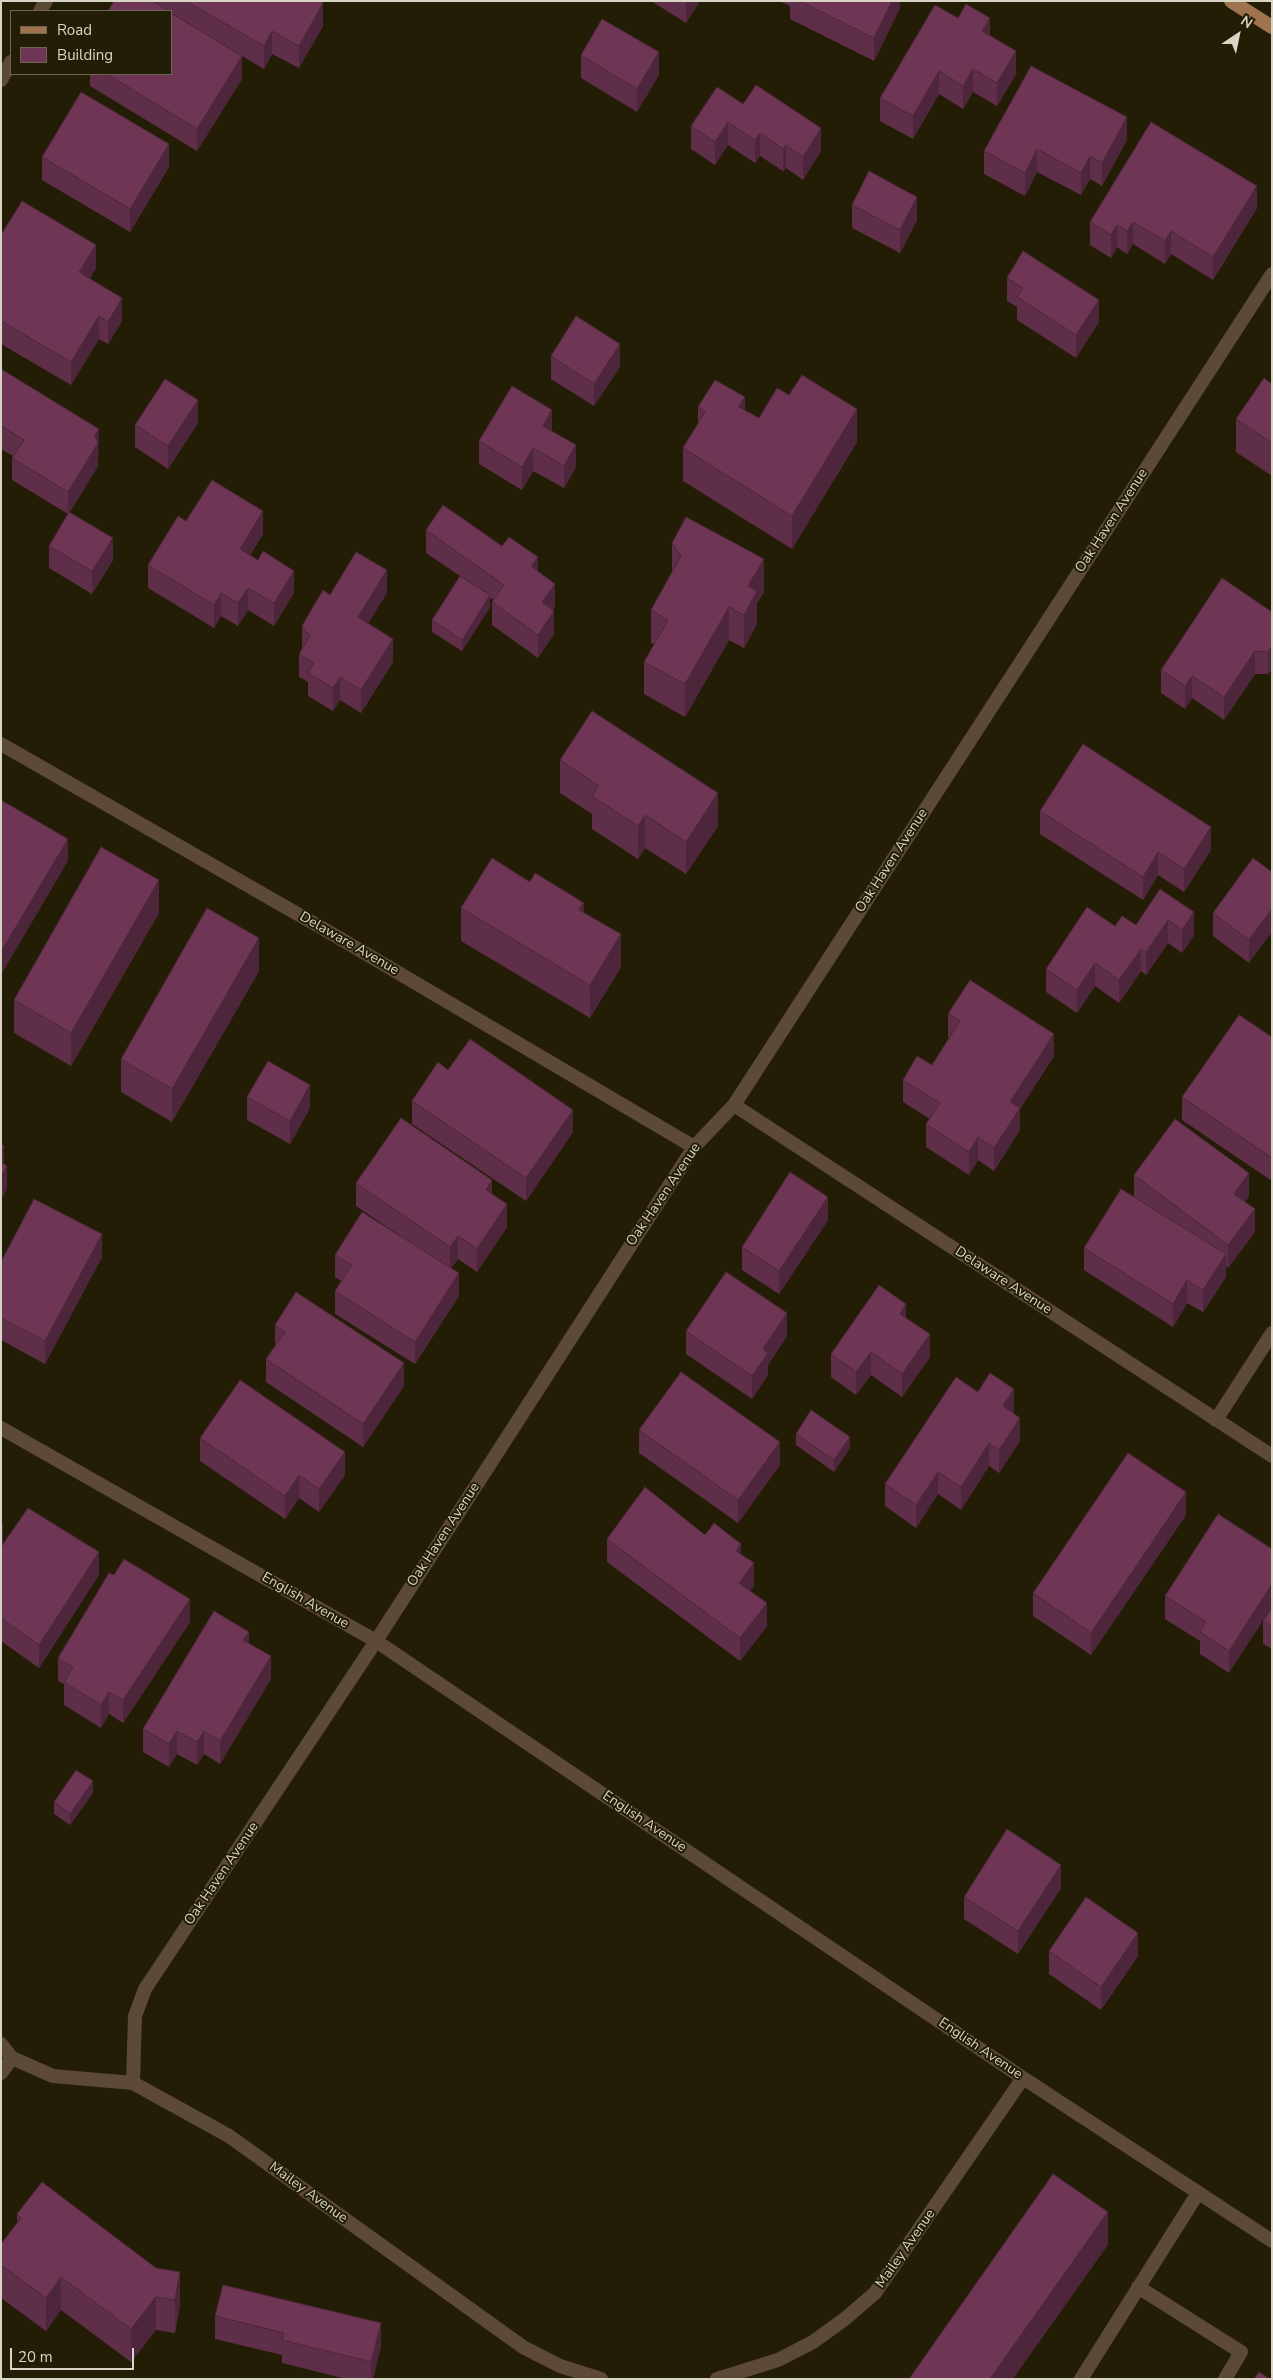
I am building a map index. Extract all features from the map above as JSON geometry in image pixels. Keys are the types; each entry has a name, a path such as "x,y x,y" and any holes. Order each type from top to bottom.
{"main road":[{"path":"1231,1 1272,27"}],"street":[{"path":"1,80 10,64"},
{"name":"Oak Haven Avenue","path":"133,2083 134,2016 145,1989 376,1641 694,1147 734,1105 1272,274"},
{"name":"Delaware Avenue","path":"1,744 330,932 694,1147"},
{"name":"Delaware Avenue","path":"734,1105 1272,1456"},
{"path":"1216,1420 1272,1333"},
{"name":"English Avenue","path":"1,1428 376,1641 1023,2078 1272,2242"},
{"name":"Mailey Avenue","path":"1,2044 12,2058 53,2076 133,2083 229,2136 523,2347 560,2366 601,2379"},
{"path":"1,2073 12,2058"},
{"name":"Mailey Avenue","path":"717,2379 778,2360 804,2346 846,2318 875,2293 1023,2078"},
{"path":"1081,2379 1198,2193"},
{"path":"1138,2288 1241,2352 1224,2379"}],"building":[{"path":"114,1 152,1 167,10 109,10"},
{"path":"186,1 321,1 323,3 299,46 272,31 264,46"},
{"path":"800,1 892,1 874,38"},
{"path":"966,4 990,18 982,31 1016,51 997,83 973,69 963,86 939,71 913,116 880,98 935,5 958,18"},
{"path":"172,14 242,56 197,129 109,75 172,75"},
{"path":"602,19 659,52 637,89 581,55"},
{"path":"1031,66 1127,117 1102,163 1090,156 1081,173 1037,149 1025,173 984,151"},
{"path":"756,85 821,128 803,157 786,145 783,149 760,133 755,140 728,122 715,142 691,126 717,87 743,104"},
{"path":"81,92 169,144 130,209 42,157"},
{"path":"1151,122 1257,186 1213,257 1171,231 1165,241 1133,222 1127,231 1117,225 1111,235 1090,222"},
{"path":"869,171 917,197 900,230 852,205"},
{"path":"22,201 96,245 79,272 122,298 108,322 99,316 71,362 1,321 1,235"},
{"path":"1023,251 1099,300 1076,335 1017,297 1023,288 1007,278"},
{"path":"576,316 620,344 594,384 551,356"},
{"path":"1,369 99,429 95,436 98,443 68,492 12,458 24,440 1,426"},
{"path":"802,375 857,409 792,516 683,448 705,412 698,407 715,380 745,397 739,407 759,418 777,388 789,395"},
{"path":"1264,378 1272,384 1272,443 1236,419"},
{"path":"165,379 198,400 168,446 135,425"},
{"path":"512,386 552,410 543,426 576,445 564,466 533,448 522,467 479,441"},
{"path":"212,480 263,511 240,549 258,560 263,551 294,571 274,603 248,588 238,603 221,593 214,605 148,565 178,516 186,521"},
{"path":"443,505 502,546 509,537 538,557 531,566 555,584 542,602 554,611 538,635 492,602 504,585 426,530"},
{"path":"69,512 113,538 92,571 49,546"},
{"path":"686,517 764,559 748,586 757,591 744,615 729,607 685,684 644,662 668,620 651,610 681,556 672,543"},
{"path":"356,552 387,570 358,617 393,639 361,690 340,677 333,688 308,673 314,663 299,654 310,636 302,626 323,590 330,595"},
{"path":"460,576 490,595 462,640 432,620"},
{"path":"1222,578 1272,612 1272,646 1268,652 1255,651 1224,697 1192,676 1185,686 1161,670"},
{"path":"592,711 718,793 686,842 645,815 638,826 592,796 599,786 560,760"},
{"path":"1083,744 1211,827 1184,869 1158,852 1143,877 1040,811"},
{"path":"1,800 68,839 1,952"},
{"path":"101,847 159,880 71,1033 14,1000"},
{"path":"492,858 530,882 535,873 584,903 579,910 621,934 590,985 461,908"},
{"path":"1253,858 1272,872 1272,909 1249,940 1213,913"},
{"path":"1160,889 1194,912 1182,930 1168,920 1146,952 1141,949 1119,980 1095,963 1077,990 1046,969 1087,907 1115,926 1122,916 1136,925"},
{"path":"207,908 259,938 172,1089 121,1059"},
{"path":"970,980 1054,1034 1010,1102 1020,1108 994,1148 978,1137 969,1152 926,1124 940,1103 903,1080 917,1056 932,1065 960,1021 948,1014"},
{"path":"1239,1015 1272,1037 1272,1158 1182,1097"},
{"path":"470,1039 573,1110 526,1178 412,1101 438,1062 448,1070"},
{"path":"268,1061 310,1085 290,1121 247,1097"},
{"path":"401,1118 492,1180 486,1190 507,1204 477,1249 458,1236 450,1247 356,1183"},
{"path":"1175,1119 1249,1173 1234,1194 1255,1209 1228,1245 1134,1175"},
{"path":"1,1162 7,1166 1,1177"},
{"path":"790,1172 828,1197 779,1271 742,1247"},
{"path":"1121,1189 1226,1254 1203,1290 1187,1280 1173,1304 1084,1248"},
{"path":"34,1199 102,1234 45,1341 1,1318 1,1262"},
{"path":"362,1212 459,1273 415,1342 335,1291 352,1265 335,1255"},
{"path":"726,1272 787,1313 763,1349 768,1353 752,1376 686,1331"},
{"path":"879,1285 906,1304 900,1314 930,1334 902,1374 871,1352 856,1372 831,1354"},
{"path":"296,1292 404,1363 363,1424 266,1359 285,1332 275,1325"},
{"path":"681,1372 780,1442 738,1500 639,1430"},
{"path":"990,1373 1014,1389 1003,1406 1020,1418 999,1450 989,1443 961,1487 938,1472 916,1505 885,1484 956,1377 978,1392"},
{"path":"240,1380 345,1452 319,1489 299,1475 285,1496 200,1438"},
{"path":"811,1410 850,1437 834,1460 796,1434"},
{"path":"1128,1453 1186,1492 1091,1633 1033,1593"},
{"path":"645,1487 705,1535 714,1523 741,1544 736,1551 754,1563 739,1583 767,1603 740,1638 607,1539"},
{"path":"28,1508 99,1552 39,1645 1,1618 1,1547"},
{"path":"1218,1514 1272,1549 1272,1584 1229,1651 1200,1632 1206,1622 1165,1596"},
{"path":"124,1559 190,1599 123,1700 109,1692 101,1705 64,1682 73,1667 58,1658 109,1573 114,1575"},
{"path":"1272,1608 1272,1626 1263,1621"},
{"path":"214,1611 249,1632 243,1640 271,1656 220,1741 204,1731 197,1742 177,1731 169,1744 143,1729"},
{"path":"76,1770 93,1781 70,1814 54,1802"},
{"path":"1007,1829 1061,1865 1018,1931 964,1897"},
{"path":"1086,1897 1138,1933 1101,1987 1049,1951"},
{"path":"1053,2174 1108,2212 990,2379 909,2379"},
{"path":"42,2182 156,2268 180,2272 175,2300 156,2297 131,2329 61,2277 46,2298 1,2265 1,2244 21,2218 17,2214"},
{"path":"223,2285 381,2323 371,2362 282,2340 284,2333 215,2316"},
{"path":"1259,2372 1270,2379 1254,2379"}]}
